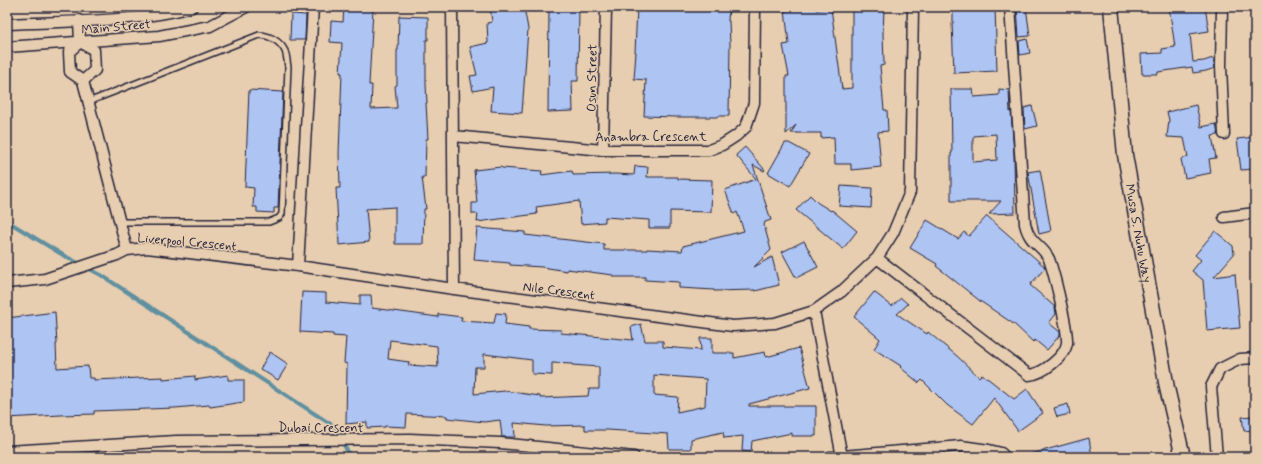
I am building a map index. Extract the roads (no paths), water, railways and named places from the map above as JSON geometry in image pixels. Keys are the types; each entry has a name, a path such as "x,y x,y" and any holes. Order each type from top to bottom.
{"street":[{"name":"Main Street","path":"7,24 126,18 168,14 192,7"},
{"name":"Main Street","path":"7,47 159,36 210,26 246,7"},
{"path":"298,266 313,7"},
{"path":"452,7 454,289"},
{"name":"Osun Street","path":"603,150 606,7"},
{"name":"Anambra Crescent","path":"453,136 603,150 709,150 722,145 746,127 754,103 756,7"},
{"name":"Nile Crescent","path":"298,266 454,289 733,326 775,323 814,311 841,292 877,258 893,233 910,192 913,7"},
{"path":"877,258 1029,375 1044,371 1059,356 1067,344 1066,328 1052,268 1048,257 1027,233 1025,224 1010,7"},
{"name":"Musa S. Nuhu Way","path":"1111,7 1125,155 1167,388 1182,457"},
{"path":"1222,7 1221,66 1224,134"},
{"path":"79,20 80,42"},
{"path":"80,42 69,52 70,72 83,81 127,250"},
{"path":"80,42 94,50 95,70 83,81"},
{"path":"1224,217 1255,213"},
{"name":"Liverpool Crescent","path":"7,283 45,279 117,255 127,250 147,248 298,266"},
{"path":"814,311 842,457"},
{"path":"1217,457 1211,386 1220,369 1240,358 1255,358"},
{"name":"Dubai Crescent","path":"7,451 74,452 176,441 410,439 500,443 634,457"},
{"path":"830,457 961,446 990,450 1001,453 1005,457"}],"lane":[{"path":"88,102 259,35 267,35 274,38 284,50 286,57 288,67 282,214 279,218 269,222 120,222"}],"waterway":[{"path":"7,221 63,255 101,275 332,425 351,457"}]}
